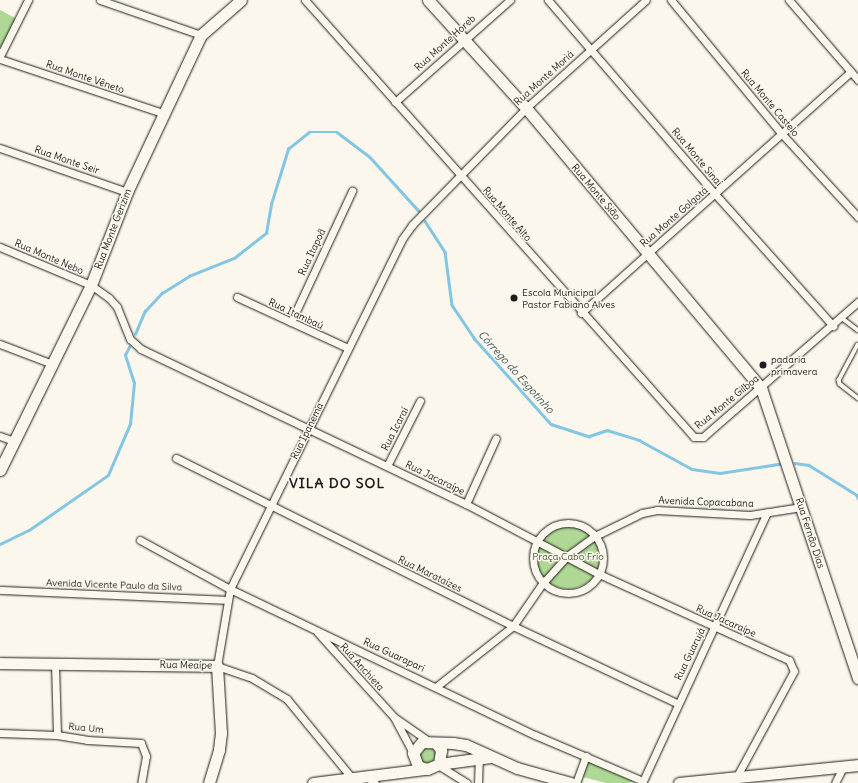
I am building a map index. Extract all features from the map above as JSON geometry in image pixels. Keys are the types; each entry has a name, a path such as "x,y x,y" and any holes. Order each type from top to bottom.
{"street":[{"path":"0,57 28,0"},
{"path":"100,0 202,35"},
{"name":"Rua Monte Gerizim","path":"0,470 91,286 127,192 202,35 241,0"},
{"name":"Rua Monte Alto","path":"305,0 581,313 694,437 698,438"},
{"name":"Rua Monte Sião","path":"428,0 526,108 761,388"},
{"name":"Rua Monte Horeb","path":"395,102 510,0"},
{"name":"Rua Monte Sinai","path":"548,0 592,49 716,195 833,326"},
{"name":"Rua Monte Moriá","path":"460,176 526,108 646,0"},
{"name":"Rua Monte Castelo","path":"670,0 782,134 858,216"},
{"path":"788,0 858,80"},
{"name":"Rua Monte Vêneto","path":"0,57 165,114"},
{"name":"Rua Monte Golgotá","path":"581,313 716,195 851,72"},
{"name":"Rua Monte Seir","path":"0,148 127,192"},
{"name":"Rua Ipanema","path":"208,783 219,750 221,733 217,666 226,600 230,589 402,239 412,225 460,176"},
{"name":"Rua Itapoã","path":"291,322 352,191"},
{"name":"Rua Monte Nebo","path":"0,247 91,286"},
{"name":"Rua Jacaraípe","path":"91,286 113,302 130,339 141,349 309,427 466,504 599,574 788,660 793,665 794,671 736,780"},
{"name":"Rua Itambaú","path":"237,297 348,348"},
{"name":"Rua Monte Gilboa","path":"698,438 703,437 761,388 833,326 858,302"},
{"path":"0,344 52,364"},
{"name":"Rua Fernão Dias","path":"761,388 858,678"},
{"name":"Rua Icaraí","path":"387,466 420,401"},
{"path":"0,436 14,441"},
{"path":"466,504 496,438"},
{"name":"Rua Marataízes","path":"176,458 513,626 677,703"},
{"name":"Avenida Copacabana","path":"437,686 513,626 542,584 567,556 595,536 642,513 657,510 729,515 767,513 801,507"},
{"name":"Rua Guarujá","path":"642,782 677,703 767,513"},
{"path":"565,523 587,528 595,536 603,554 599,574 584,590 573,594 551,590 542,584 532,563 536,541 553,525 565,523"},
{"name":"Rua Guarapari","path":"140,540 230,589 642,782"},
{"name":"Avenida Vicente Paulo da Silva","path":"0,590 226,600"},
{"name":"Rua Anchieta","path":"315,629 394,718 414,755"},
{"name":"Rua Meaípe","path":"0,663 217,666 252,678 287,699 351,778"},
{"name":"Rua Um","path":"55,663 57,735 87,740 141,743 146,756 141,783"},
{"name":"Rua Anchieta","path":"394,718 431,742"},
{"path":"0,733 57,735"},
{"path":"431,742 442,750 438,764"},
{"path":"391,772 414,755 418,744 431,742 466,745 479,754 491,757 517,768 571,783"},
{"path":"313,783 391,772 427,769 438,764 479,754"},
{"path":"478,783 479,754"},
{"path":"414,755 418,766 427,769"},
{"path":"576,783 586,756"},
{"path":"438,764 467,783"},
{"path":"679,783 736,780 858,765"},
{"path":"835,783 843,767"},
{"path":"365,776 375,783"}],"lane":[{"path":"842,318 858,330"},
{"path":"858,345 839,380 840,384 858,398"}],"green space":[{"path":"0,10 17,19 0,55"},
{"name":"Praça Cabo Frio","path":"562,525 574,525 591,534 598,545 600,557 598,569 591,580 574,589 562,589 550,584 541,575 536,563 536,551 541,539 550,530"},
{"path":"435,746 438,761 424,766 417,750 419,747"},
{"path":"588,761 635,780 629,783 606,783 583,777"}],"waterway":[{"name":"Córrego do Esgotinho","path":"135,334 145,311 162,293 189,276 234,258 266,233 271,204 288,149 309,132 337,132 370,157 418,210"},
{"name":"Córrego do Esgotinho","path":"425,221 445,252 452,305 474,338 551,424 589,436 607,430 639,440 692,469 720,473 779,464"},
{"name":"Córrego do Esgotinho","path":"0,544 29,530 108,475 130,424 134,383 125,355 129,347"},
{"name":"Córrego do Esgotinho","path":"795,463 809,465 857,495 858,498"}],"place":[{"name":"Escola Municipal Pastor Fabiano Alves","path":"514,298"},
{"name":"padaria primavera","path":"763,365"}],"district":[{"name":"VILA DO SOL","path":"337,483"}]}
